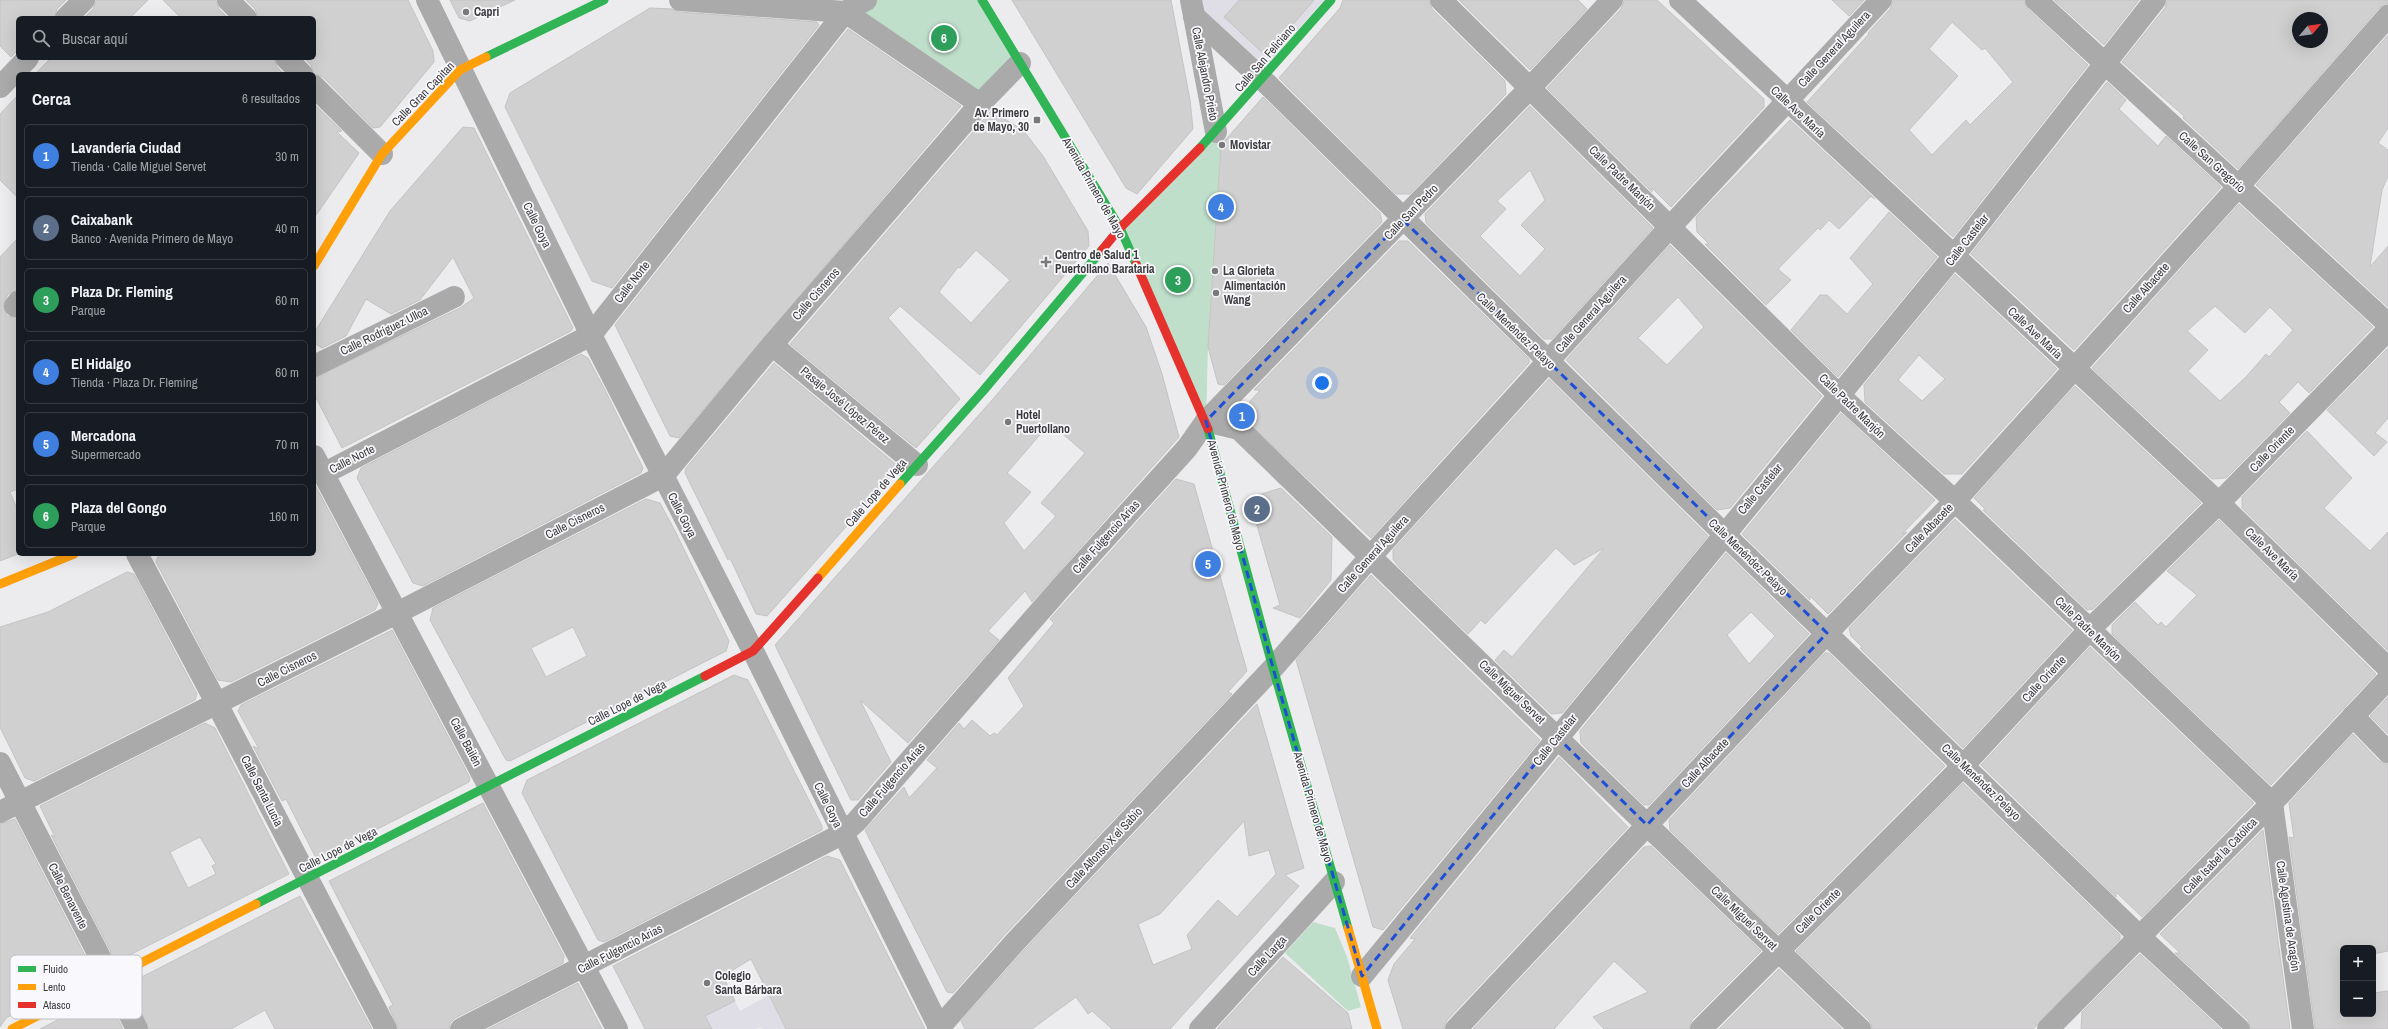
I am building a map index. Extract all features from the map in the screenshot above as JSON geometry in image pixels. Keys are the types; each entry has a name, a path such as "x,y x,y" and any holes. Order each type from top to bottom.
{"street":[{"path":"68,16 84,0"},
{"path":"228,0 244,16"},
{"name":"Calle Goya","path":"427,0 591,335 753,651 939,1029"},
{"name":"Calle Gran Capitan","path":"316,263 382,154 460,70 604,0"},
{"path":"680,0 845,12 980,104"},
{"name":"Calle Norte","path":"319,465 591,335 845,12 866,0"},
{"name":"Avenida Primero de Mayo","path":"982,0 1120,228 1206,421 1272,668 1377,1029"},
{"name":"Calle San Feliciano","path":"1120,228 1216,132 1331,0"},
{"name":"Calle Padre Manjón","path":"1441,0 1529,89 1671,226 1839,395 1955,501 2272,803"},
{"name":"Calle San Pedro","path":"1206,421 1403,220 1612,0"},
{"name":"Calle Ave María","path":"1680,0 1953,257 2219,503 2388,668"},
{"name":"Calle General Aguilera","path":"1272,668 1370,556 1671,226 1881,0"},
{"name":"Calle San Gregorio","path":"2036,0 2104,65 2388,324"},
{"name":"Calle Castelar","path":"1362,976 1953,257 2155,0"},
{"name":"Calle Alejandro Prieto","path":"1193,8 1262,79"},
{"name":"Calle Alejandro Prieto","path":"1193,8 1216,132"},
{"name":"Calle Albacete","path":"1456,1029 1826,633 1955,501 2238,186 2388,16"},
{"path":"7,79 26,60"},
{"path":"288,60 300,72"},
{"name":"Calle Cisneros","path":"0,812 397,613 662,476 772,345 980,104 1020,63"},
{"name":"Calle Menéndez Pelayo","path":"1262,79 1403,220 1724,534 2141,938 2239,1029"},
{"path":"316,88 382,154"},
{"name":"Calle Lope de Vega","path":"142,963 753,651 983,391 1120,228"},
{"name":"Calle Rodríguez Ulloa","path":"316,365 454,297"},
{"name":"Calle Oriente","path":"1701,1029 1963,766 2089,630 2219,503 2388,330"},
{"name":"Pasaje José López Pérez","path":"772,345 917,465"},
{"name":"Calle Miguel Servet","path":"1206,421 1239,429 1647,825 1860,1029"},
{"name":"Calle Fulgencio Arias","path":"461,1029 584,968 842,834 856,822 1063,585 1187,448 1206,421"},
{"name":"Calle Bailén","path":"319,465 616,1029"},
{"path":"0,584 69,556"},
{"name":"Calle Santa Lucía","path":"137,556 217,704 386,1029"},
{"name":"Calle Alfonso X el Sabio","path":"939,1029 1016,941 1272,668"},
{"name":"Calle Isabel la Católica","path":"2055,1026 2272,803 2388,679"},
{"path":"2353,716 2388,752"},
{"name":"Calle Benavente","path":"0,763 99,955"},
{"name":"Calle Agustina de Aragón","path":"2272,803 2303,1029"},
{"name":"Calle Larga","path":"1200,1029 1334,882"},
{"name":"Calle Lope de Vega","path":"12,1029 32,1019"},
{"name":"Calle Benavente","path":"131,1019 136,1029"}],"highlighted area":[{"path":"1403,220 1827,633 1647,825 1557,737 1362,976 1273,668 1206,421"}],"shaded area":[{"path":"1197,0 1324,0 1262,71 1199,10"},
{"path":"722,975 740,1011 769,995 798,1029 762,1029 761,1027 755,1029 712,1029 705,1016"}],"green space":[{"path":"866,0 982,0 1020,63 980,104 845,12"},
{"path":"1222,125 1208,347 1206,421 1120,228"},
{"path":"1313,922 1335,928 1347,957 1361,1007 1348,1011 1285,953"}],"building":[{"path":"0,0 66,0 57,9 55,16 16,16 16,52 11,57 0,46"},
{"path":"96,0 148,0 132,16 86,16 93,9"},
{"path":"163,0 216,0 219,9 226,16 179,16"},
{"path":"246,0 408,0 433,51 434,62 380,127 373,128 323,77 316,75 316,72 313,72 311,65 306,60 316,60 316,16 257,16 255,9"},
{"path":"450,0 515,0 470,21 459,18"},
{"path":"1012,0 1171,0 1190,100 1193,129 1137,194 1126,188"},
{"path":"1239,0 1314,0 1266,56 1224,17"},
{"path":"1343,0 1429,0 1432,9 1505,81 1506,94 1410,194 1396,194 1279,78 1340,8"},
{"path":"1459,0 1578,0 1587,9 1530,70"},
{"path":"1624,0 1657,0 1764,99 1764,107 1671,207 1652,188 1652,192 1547,88 1621,9"},
{"path":"1832,0 1864,0 1849,16"},
{"path":"1893,0 2024,0 2028,9 2088,65 1953,237 1807,102 1890,9","holes":["1952,22 1982,50 1985,48 2013,82 1970,125 1966,120 1932,155 1909,130 1958,76 1929,49"]},
{"path":"2054,0 2139,0 2104,45"},
{"path":"2167,0 2388,0 2388,4 2379,8 2238,169 2183,118 2184,116 2122,62 2165,8"},
{"path":"650,8 672,9 679,12 817,22 819,25 612,288 592,281 505,107 510,93"},
{"path":"848,29 961,106 679,438 670,436 615,325"},
{"path":"2388,35 2388,128 2378,143 2388,150 2388,176 2382,190 2370,267 2388,246 2388,307 2256,185"},
{"path":"49,60 275,60 277,67 282,72 37,72"},
{"path":"2107,82 2126,100 2119,109 2158,146 2166,136 2221,187 2074,350 1971,254"},
{"path":"16,97 16,196 0,180 0,114"},
{"path":"1263,97 1380,213 1382,222 1224,385 1218,384 1208,347 1221,145"},
{"path":"316,106 342,131 337,132 359,153 316,215"},
{"path":"1530,106 1653,228 1552,339 1544,339 1426,223 1425,214","holes":["1530,170 1545,200 1521,225 1545,249 1520,276 1480,236 1506,209 1497,201"]},
{"path":"991,111 1023,130 1043,156 1088,231 1089,246 980,375 900,306 888,318 960,399 916,448 790,344","holes":["976,250 1010,280 971,323 939,292 958,267 960,268"]},
{"path":"1790,120 1875,199 1871,196 1839,229 1829,220 1820,230 1818,228 1778,269 1791,280 1766,305 1705,244 1709,244 1697,232 1696,217"},
{"path":"463,127 474,128 573,328 571,331 342,448 316,398 316,377 460,308 474,298 453,257 420,300 391,314 366,299 346,336 322,348 316,344 316,330 390,211"},
{"path":"2239,204 2373,327 2309,393 2298,382 2279,402 2290,413 2226,478 2212,479 2092,368","holes":["2215,306 2245,333 2270,307 2293,330 2269,357 2266,354 2246,377 2220,401 2188,371 2208,350 2187,331"]},
{"path":"1889,212 1937,257 1838,377 1791,330 1820,295 1827,295 1847,314 1873,284 1850,258"},
{"path":"16,240 16,291 8,294 3,305 7,316 16,318 16,490 10,492 16,506 16,555 0,561 0,257"},
{"path":"1399,241 1408,241 1529,359 1529,363 1371,538 1239,414 1260,390 1254,390"},
{"path":"1670,245 1822,396 1730,508 1717,510 1566,360","holes":["1678,297 1704,327 1667,365 1638,338"]},
{"path":"1108,263 1146,327 1162,374 1179,437 1032,602 1025,591 988,631 999,640 908,743 860,700 891,762 858,800 851,800 775,645 993,399","holes":["1050,423 1085,453 1041,503 1056,516 1024,551 1004,523 1031,492 1007,473"]},
{"path":"1955,274 2057,369 1962,474 1944,474 1865,402 1864,385","holes":["1919,355 1945,379 1922,401 1898,380"]},
{"path":"2388,348 2388,418 2375,433 2387,442 2374,456 2327,410"},
{"path":"581,354 588,358 606,392 643,468 641,473 423,586 413,583 357,478 361,468"},
{"path":"774,363 899,467 767,616 756,614 730,558 728,560 685,473 686,468"},
{"path":"1549,379 1708,536 1562,713 1551,714 1495,660 1504,650 1512,657 1604,548 1574,565 1556,548 1485,624 1481,620 1468,634 1398,566 1393,559 1393,550"},
{"path":"2075,386 2201,503 2093,609 2087,610 1983,510 1986,510 1974,498"},
{"path":"1841,413 1935,500 1902,534 1907,532 1828,614 1810,596 1810,600 1742,534"},
{"path":"2307,431 2352,478 2324,508 2370,551 2388,532 2388,651 2242,508 2242,497"},
{"path":"1176,479 1194,484 1247,671 1228,692 1232,694 1007,932 953,993 947,992 865,830 904,787 909,798 937,768 927,760 959,723 964,729 972,720 990,736 994,733 997,735 1024,706 1008,678 1054,623 1050,619"},
{"path":"316,487 378,603 375,610 231,682 218,680 156,562 158,556 316,556"},
{"path":"1281,488 1332,537 1331,580 1300,618 1273,608 1280,605 1249,498"},
{"path":"646,499 660,503 729,641 726,651 510,761 506,760 430,620 433,608","holes":["573,627 587,656 546,677 531,648"]},
{"path":"1955,519 2072,630 1963,748 1860,648 1863,648 1851,636 1849,628"},
{"path":"2219,520 2376,674 2271,785 2112,634 2112,625 2135,602 2158,625 2161,622 2166,627 2197,595 2167,571"},
{"path":"1726,553 1809,634 1649,805 1644,805 1581,743 1580,731","holes":["1751,612 1775,636 1749,664 1727,635"]},
{"path":"127,572 134,574 197,694 195,700 34,781 25,778 0,727 0,627 48,612"},
{"path":"1371,575 1540,740 1383,930 1373,927 1296,660"},
{"path":"392,630 470,778 469,782 321,858 315,856 286,799 282,801 253,746 259,749 238,711 241,705"},
{"path":"2090,647 2254,803 2142,917 2116,892 2116,897 1981,765"},
{"path":"1825,653 1829,653 1945,766 1778,934 1670,830 1669,820"},
{"path":"734,675 748,680 822,826 822,830 604,942 598,940 522,793 527,780"},
{"path":"2388,697 2388,734 2370,716"},
{"path":"1257,704 1304,868 1285,875 1299,886 1170,1029 1112,1029 1092,1011 1088,1014 1076,997 1032,1029 965,1029 961,1021 1025,949","holes":["1244,821 1249,856 1269,850 1276,874 1237,917 1218,900 1187,935 1192,949 1153,965 1138,924 1160,914"]},
{"path":"205,723 215,728 289,874 130,955 112,955 51,835 55,837 40,806","holes":["200,837 216,864 212,866 216,874 188,888 170,852"]},
{"path":"2353,734 2379,761 2388,764 2388,951 2376,953 2376,945 2340,945 2340,1017 2376,1017 2376,993 2388,991 2388,1029 2315,1029 2289,837 2294,838 2289,803"},
{"path":"1559,757 1628,827 1447,1020 1444,1029 1403,1029 1388,980 1394,964 1415,939 1410,938"},
{"path":"1963,783 2120,935 2120,939 2033,1029 1872,1029 1869,1020 1796,951"},
{"path":"483,803 564,956 563,963 455,1018 450,1023 449,1029 398,1029 389,1007 393,1005 329,881"},
{"path":"15,819 85,955 10,955 10,1016 6,1018 0,1027 0,824"},
{"path":"2263,830 2290,1029 2251,1029 2248,1020 2175,953 2180,953 2160,934"},
{"path":"1651,846 1761,951 1692,1020 1689,1029 1604,1029 1593,1017 1648,992 1614,961 1554,1029 1473,1029 1644,847"},
{"path":"827,856 840,860 925,1029 786,1029 751,959 723,976 735,1001 705,1016 712,1029 645,1029 613,966"},
{"path":"300,896 372,1029 275,1029 265,1010 231,1029 149,1029 142,1014 142,977"},
{"path":"2140,954 2221,1029 2081,1029 2082,1012"},
{"path":"1283,957 1348,1013 1352,1029 1217,1029"},
{"path":"1779,969 1842,1029 1719,1029"},
{"path":"578,983 602,1029 488,1029"},
{"path":"59,1019 118,1019 123,1029 40,1029"}],"traffic: fast":[{"path":"486,57 604,0"},
{"path":"982,0 1120,228 1136,264"},
{"path":"1200,148 1331,0"},
{"path":"900,484 983,391 1102,250"},
{"path":"1208,429 1273,668 1348,928"},
{"path":"256,904 705,676"}],"traffic: slow":[{"path":"316,263 382,154 460,70 486,57"},
{"path":"818,578 900,484"},
{"path":"0,584 69,556"},
{"path":"142,962 256,904"},
{"path":"1348,928 1377,1029"},
{"path":"12,1029 32,1019"}],"traffic: jam":[{"path":"1102,250 1120,228 1200,148"},
{"path":"1136,264 1208,429"},
{"path":"705,676 753,651 818,578"}],"place":[{"name":"Capri","path":"466,12"},
{"name":"Plaza del Gongo","path":"944,38"},
{"name":"Av. Primero de Mayo, 30","path":"1037,120"},
{"name":"Movistar","path":"1222,145"},
{"name":"El Hidalgo","path":"1221,207"},
{"name":"Centro de Salud 1 Puertollano Barataria","path":"1046,262"},
{"name":"La Glorieta","path":"1215,271"},
{"name":"Plaza Dr. Fleming","path":"1178,280"},
{"name":"Alimentación Wang","path":"1216,293"},
{"name":"Lavandería Ciudad","path":"1242,416"},
{"name":"Hotel Puertollano","path":"1008,422"},
{"name":"Caixabank","path":"1257,509"},
{"name":"Mercadona","path":"1208,564"},
{"name":"Colegio Santa Bárbara","path":"707,983"}]}
